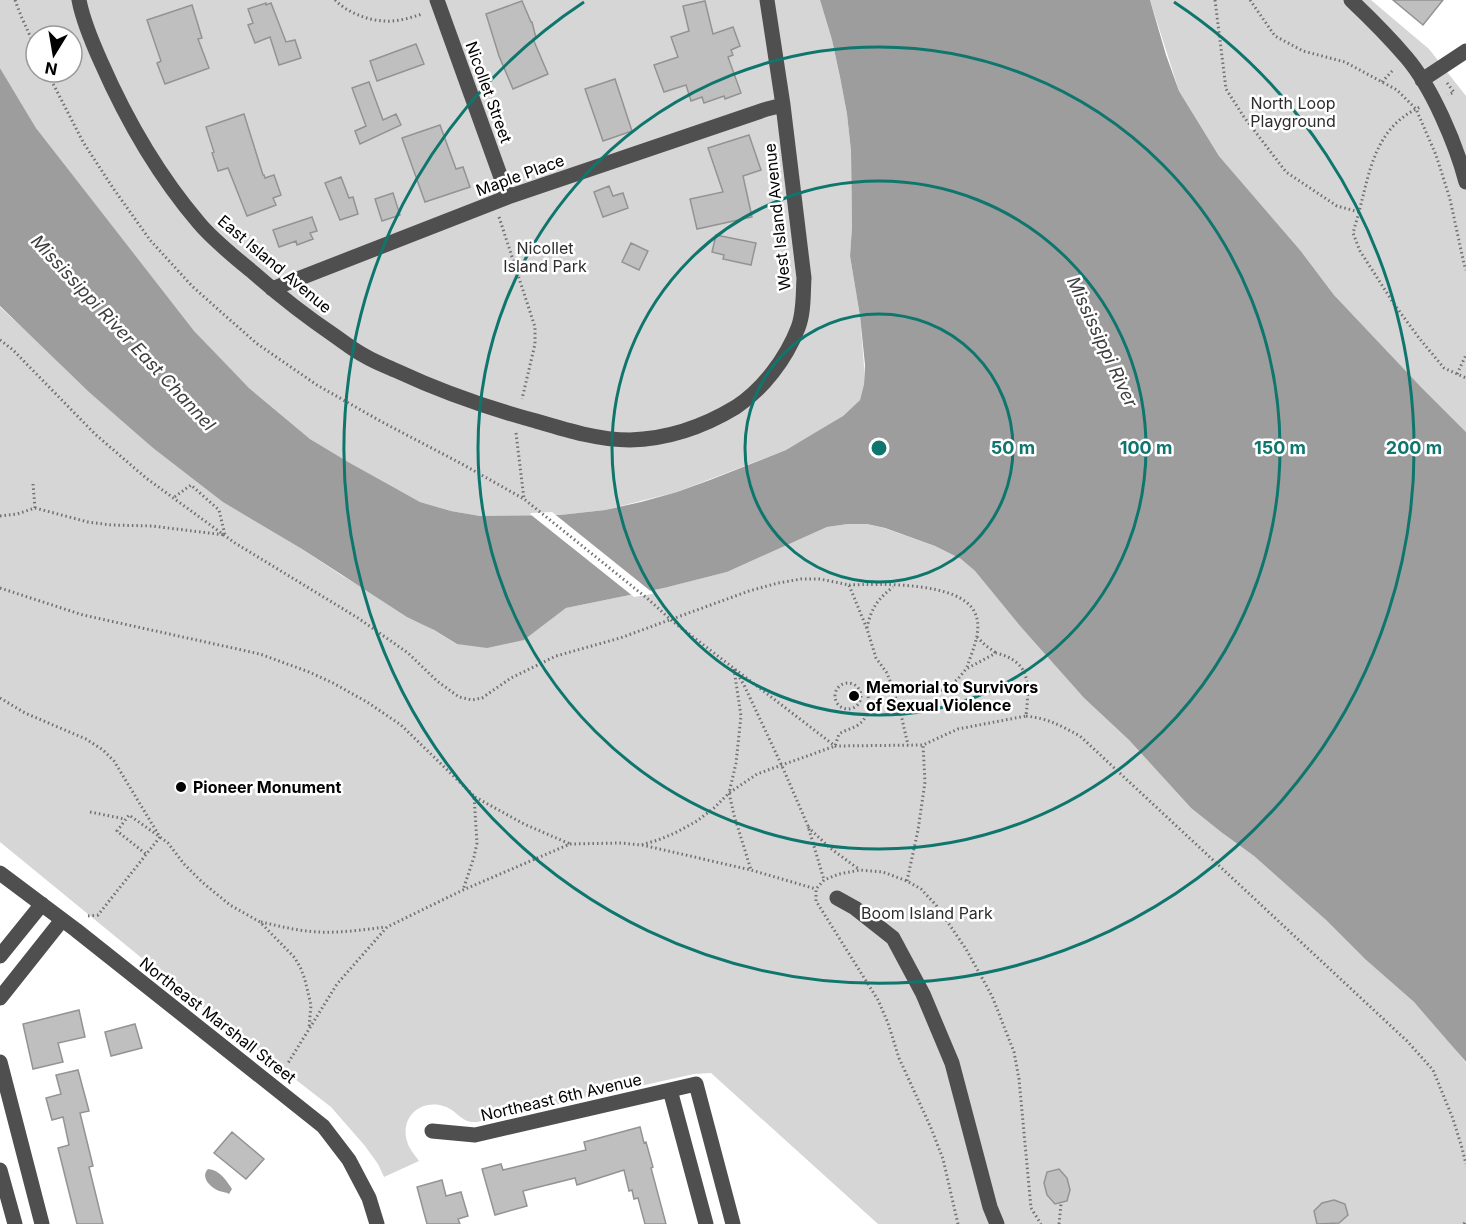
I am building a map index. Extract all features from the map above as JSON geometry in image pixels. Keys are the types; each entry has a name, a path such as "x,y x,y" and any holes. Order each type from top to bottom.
{"street":[{"name":"East Island Avenue","path":"79,0 93,44 114,93 157,167 200,224 272,289 364,356 432,388 468,401 578,433 628,440 667,436 704,425"},
{"name":"Nicollet Street","path":"437,0 508,197"},
{"name":"West Island Avenue","path":"704,425 743,402 776,368 799,327 803,303 804,278 768,0"},
{"path":"1351,0 1407,58 1422,80 1460,158 1466,182"},
{"path":"1422,80 1466,51"},
{"name":"Maple Place","path":"272,289 508,197 783,105"},
{"name":"Northeast Marshall Street","path":"0,873 323,1126 349,1160 369,1198 377,1224"},
{"path":"837,898 855,908 893,938 923,994 952,1063 990,1206 997,1224"},
{"path":"0,956 42,904"},
{"path":"0,998 62,920"},
{"path":"0,1062 42,1224"},
{"name":"Northeast 6th Avenue","path":"432,1131 475,1135 696,1084 733,1224"},
{"path":"670,1090 706,1224"},
{"path":"0,1170 15,1224"}],"path":[{"path":"15,0 25,24"},
{"path":"335,0 349,11 384,21 405,19 422,14"},
{"path":"1215,0 1226,89 1244,117 1286,172 1337,206 1359,212"},
{"path":"1250,0 1275,36 1303,51 1345,62 1396,90 1416,110 1436,155 1450,199 1466,270"},
{"path":"53,84 83,142 150,240 192,286 256,343 316,385 524,499 671,620 835,746"},
{"path":"1416,110 1388,132 1377,149 1353,233 1360,251 1419,338 1444,368 1466,378"},
{"path":"499,217 535,327 534,352 522,399"},
{"path":"0,340 13,350 95,434 146,478 225,535 408,652 437,681 459,697 472,700 482,698 512,678 556,656 620,638 749,591 801,579 820,579 849,585 931,588 957,596 968,603 976,614 977,637 966,669 947,688 933,693 913,693 882,687 867,687 859,690"},
{"path":"1457,374 1466,355"},
{"path":"515,428 524,499"},
{"path":"33,484 35,508"},
{"path":"173,498 191,485 219,510 225,535"},
{"path":"0,516 17,514 35,508 88,522 152,526 225,535"},
{"path":"849,585 876,658 887,673 893,689 908,745"},
{"path":"867,629 870,616 880,598 895,586"},
{"path":"0,588 83,615 260,654 309,672 367,702 400,725 474,796 524,824 570,844"},
{"path":"977,637 985,645 1022,667 1028,686 1026,716"},
{"path":"966,669 996,652"},
{"path":"734,668 782,766 808,826 824,880"},
{"path":"734,668 741,716 736,763 729,793 751,870"},
{"path":"849,682 857,686 859,690 860,698 856,706 848,709 837,703 834,695 841,684 849,682"},
{"path":"835,746 839,734 863,720 869,703 867,687"},
{"path":"0,698 104,750 114,761 160,837"},
{"path":"641,845 675,833 697,821 729,793 757,774 835,746 923,745 958,729 1026,716 1044,718 1057,723 1080,736 1407,1041 1433,1070 1453,1119 1466,1164"},
{"path":"907,881 925,782 923,745"},
{"path":"463,890 477,843 474,796"},
{"path":"90,812 125,819"},
{"path":"146,854 117,831 129,815 168,843 184,864 230,905 260,922 295,958 301,969 311,1005 309,1030"},
{"path":"808,826 830,848 860,870"},
{"path":"88,916 98,915 160,837"},
{"path":"260,922 316,932 387,927 463,890 570,844 641,845 751,870 816,889"},
{"path":"958,1224 943,1159 899,1058 878,1000 816,901 816,889 824,880 839,874 860,870 883,872 921,889 936,905 966,949 992,996 1014,1053 1019,1079 1031,1208 1041,1224"},
{"path":"288,1063 338,984 387,927"},
{"path":"1059,1224 1061,1204"},
{"path":"1464,1224 1466,1220"}],"green space":[{"name":"Nicollet Island Park","path":"0,0 820,0 840,77 851,151 850,256 860,316 864,365 864,384 860,400 843,416 786,450 677,492 605,510 560,515 480,516 420,502 348,463 310,439 249,388 194,332 36,128 0,68"},
{"name":"North Loop Playground","path":"1150,0 1371,0 1429,49 1466,96 1466,432 1334,295 1300,250 1219,156 1179,91"},
{"name":"Boom Island Park","path":"0,307 153,448 223,501 457,644 524,640 566,608 664,588 727,572 827,527 867,524 884,528 935,546 961,559 975,571 1084,698 1129,740 1191,808 1254,856 1326,920 1414,1002 1466,1063 1466,1224 878,1224 711,1073 694,1074 477,1122 467,1121 447,1107 427,1105 414,1112 406,1125 408,1144 419,1161 384,1177 365,1146 331,1107 188,996 0,842"}],"water":[{"path":"820,0 1150,0 1179,91 1219,156 1300,250 1334,295 1466,432 1466,1062 1414,1002 1365,959 1326,920 1254,856 1191,808 1129,740 1084,698 975,571 961,559 935,546 885,528 867,524 827,527 727,572 664,588 566,608 524,640 487,648 457,644 407,617 302,549 223,502 153,448 89,392 0,306 0,68 36,128 194,331 249,388 310,439 348,462 420,502 480,516 560,515 605,510 677,492 710,480 786,450 843,416 860,400 864,384 865,365 860,316 850,256 851,151 847,114 832,40"},
{"path":"208,1169 216,1171 225,1179 232,1189 229,1194 209,1184 205,1175"}],"pier":[{"path":"552,512 653,593 634,597 530,514"}],"building":[{"path":"1393,0 1443,0 1423,25"},
{"path":"522,1 532,22 536,38 533,39 548,74 513,89 499,56 486,14"},
{"path":"705,1 713,34 733,27 740,46 731,50 733,55 728,57 741,93 704,103 702,97 691,101 686,85 664,92 654,65 678,57 671,37 689,31 683,6"},
{"path":"266,3 266,5 271,3 286,42 295,40 301,58 279,65 270,37 255,43 248,25 253,23 248,9"},
{"path":"192,5 202,38 198,39 209,68 165,84 157,63 161,61 147,20"},
{"path":"416,44 424,64 377,81 370,61"},
{"path":"615,79 632,131 603,141 585,89"},
{"path":"369,82 383,120 396,114 401,125 360,144 355,131 366,126 352,88"},
{"path":"244,114 263,175 265,178 274,175 281,195 273,198 276,205 247,216 228,168 218,171 206,127"},
{"path":"440,125 456,169 463,167 470,187 425,202 402,138"},
{"path":"749,135 761,170 743,176 752,217 697,229 690,199 723,192 708,148"},
{"path":"341,177 349,198 353,197 358,214 340,220 325,183"},
{"path":"609,186 613,196 623,193 628,208 603,217 594,192"},
{"path":"393,193 400,215 382,221 375,199"},
{"path":"312,217 317,231 310,233 313,239 297,245 296,241 279,247 273,230"},
{"path":"716,235 756,243 751,265 723,259 724,255 712,252"},
{"path":"631,243 648,251 639,270 622,262"},
{"path":"79,1010 85,1037 58,1043 63,1062 33,1069 23,1024"},
{"path":"135,1024 142,1048 111,1056 105,1032"},
{"path":"78,1070 89,1111 80,1113 93,1166 89,1167 103,1224 77,1224 58,1148 69,1145 63,1117 52,1120 46,1098 61,1094 56,1075"},
{"path":"640,1127 653,1167 651,1168 666,1224 645,1224 638,1198 634,1199 632,1190 629,1191 624,1170 577,1185 575,1178 523,1191 527,1206 495,1215 482,1169 501,1164 503,1170 586,1150 584,1142"},
{"path":"232,1132 264,1159 246,1179 214,1153"},
{"path":"1059,1169 1067,1178 1070,1190 1067,1201 1055,1204 1047,1195 1044,1183 1047,1172"},
{"path":"442,1180 446,1196 461,1192 468,1216 458,1219 460,1224 427,1224 417,1187"},
{"path":"1334,1200 1345,1204 1348,1215 1339,1223 1317,1224 1314,1211 1322,1203"}],"place":[{"name":"Memorial to Survivors of Sexual Violence","path":"854,696"},
{"name":"Pioneer Monument","path":"181,787"}],"water label":[{"name":"Mississippi River East Channel","path":"123,333"},
{"name":"Mississippi River","path":"1102,342"}]}
